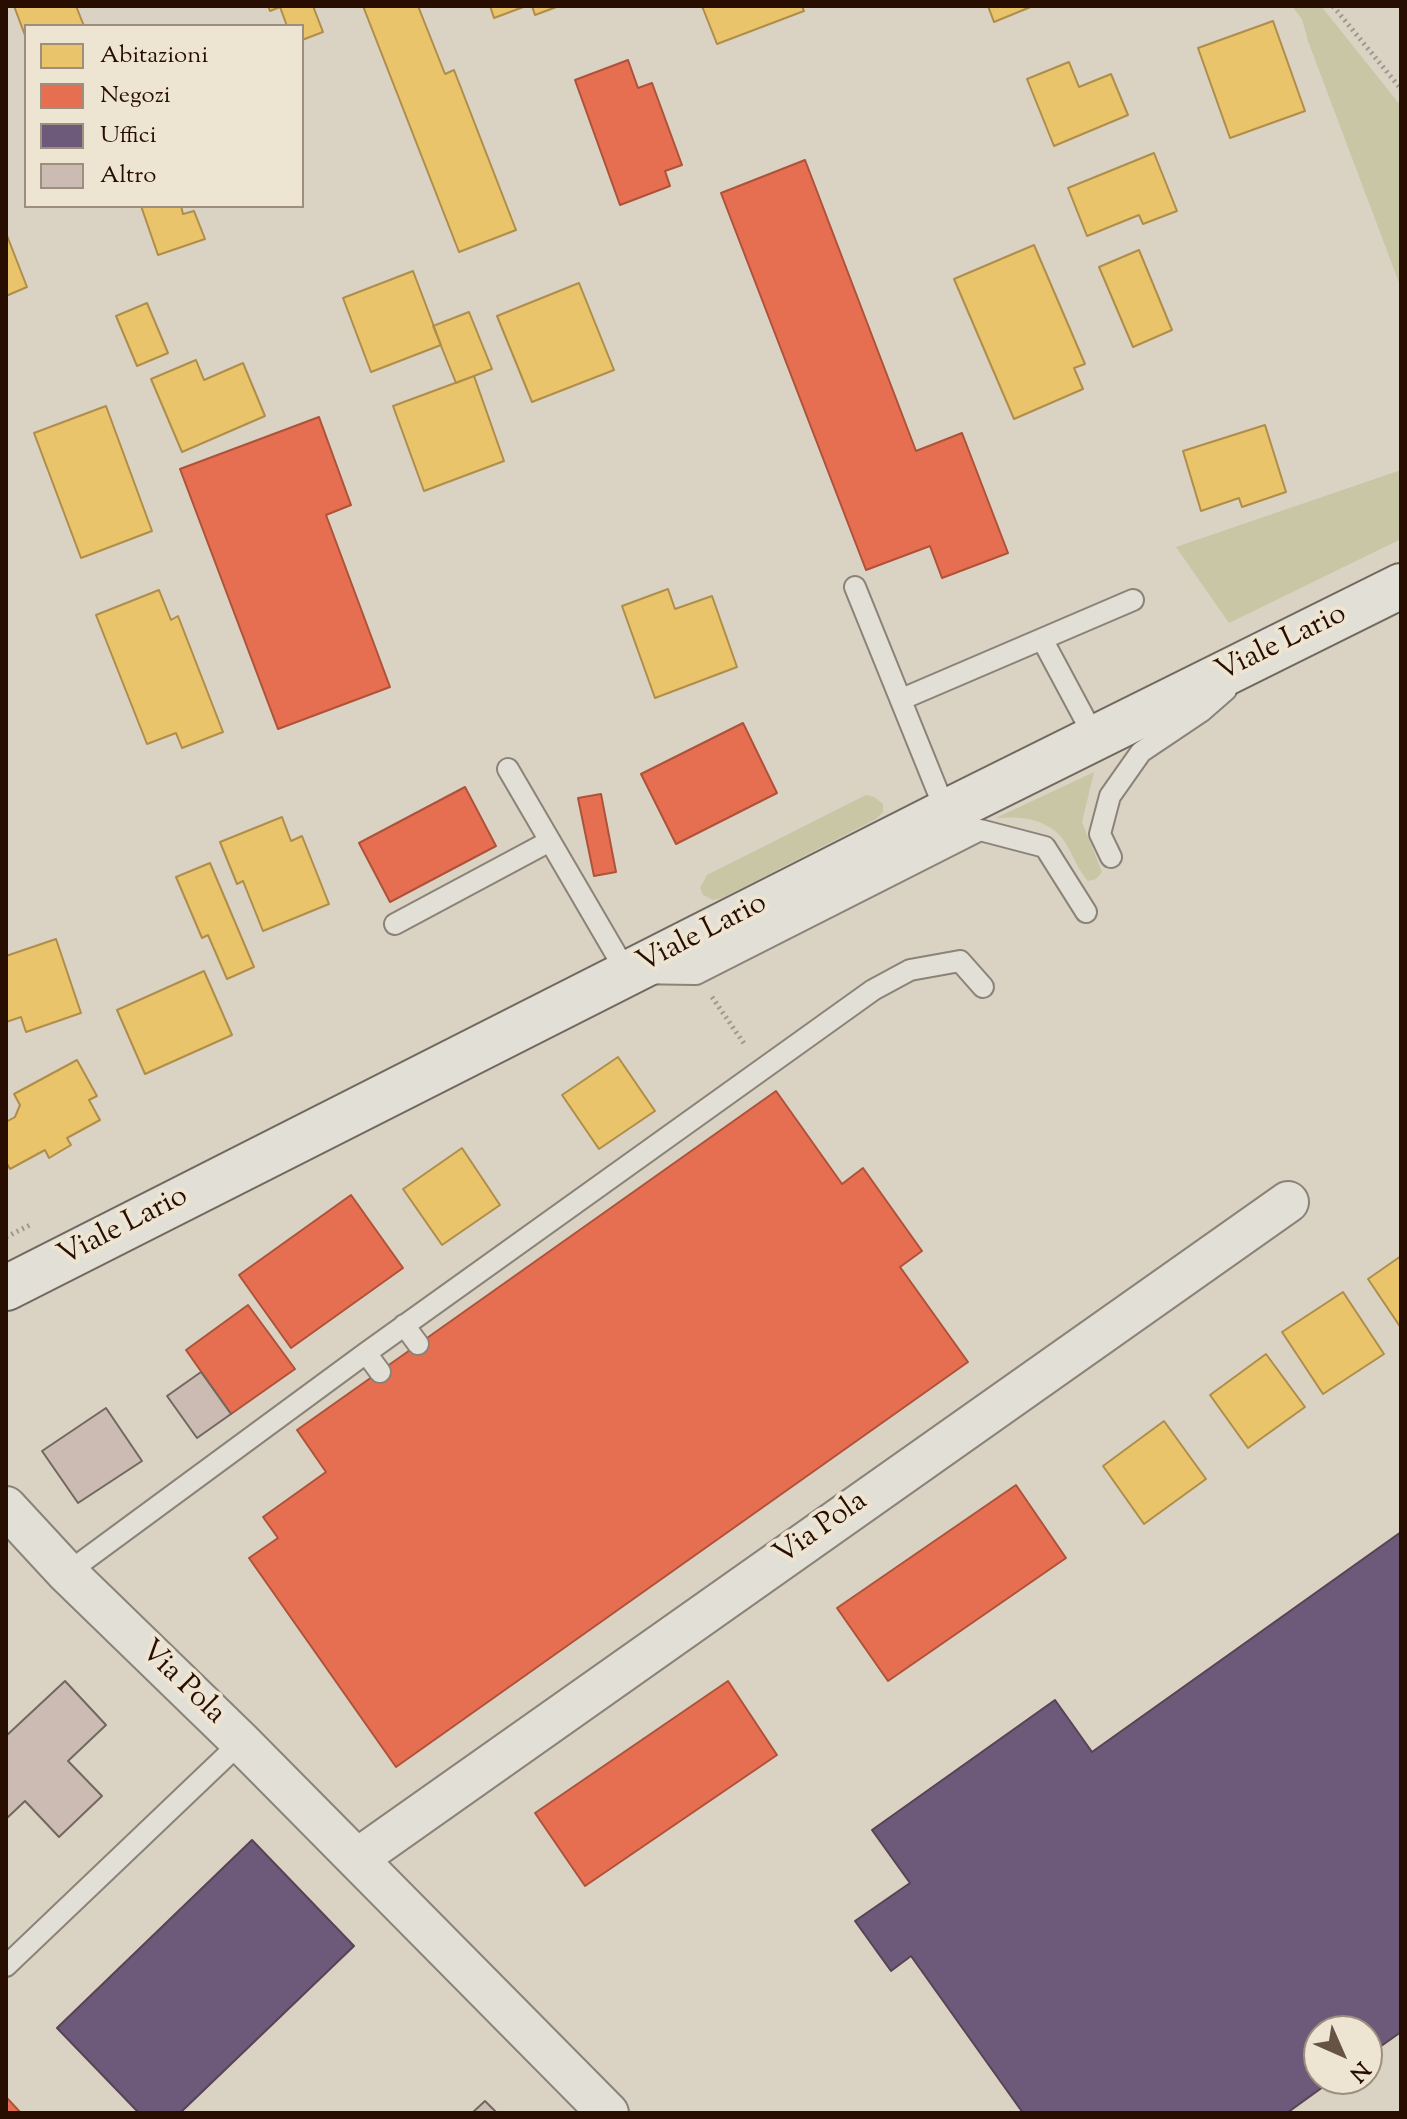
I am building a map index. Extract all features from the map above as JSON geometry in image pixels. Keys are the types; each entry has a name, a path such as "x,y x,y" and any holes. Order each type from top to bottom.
{"main road":[{"name":"Viale Lario","path":"6,1288 946,812 1401,586"}],"street":[{"name":"Via Pola","path":"357,1859 1288,1202"},
{"name":"Via Pola","path":"6,1507 67,1573 241,1742 608,2113"}],"lane":[{"path":"855,587 946,812"},
{"path":"902,699 1133,600"},
{"path":"1042,639 1095,738"},
{"path":"1111,857 1100,834 1110,796 1141,752 1202,711 1276,648"},
{"path":"508,769 627,973 696,974 980,830 1045,847 1086,912"},
{"path":"395,924 550,841"},
{"path":"67,1573 404,1325 873,990 910,970 960,961 983,987"},
{"path":"404,1325 418,1344"},
{"path":"366,1353 380,1372"},
{"path":"6,1966 241,1742"}],"path":[{"path":"1333,6 1401,89"},
{"path":"696,974 762,1069"}],"shaded area":[{"path":"1292,6 1321,6 1401,106 1401,288 1302,19"},
{"path":"1401,470 1401,539 1229,623 1176,547"},
{"path":"1094,772 1082,822 1102,872 1096,879 1088,881 1065,842 1051,828 1025,818 996,818"},
{"path":"866,795 883,804 883,812 876,819 722,898 713,900 703,895 700,888 707,875"}],"building: Abitazioni":[{"path":"14,6 76,6 83,24 24,24 24,33"},
{"path":"268,6 313,6 323,32 304,39 304,24 286,24 280,7 270,11"},
{"path":"363,6 418,6 445,74 454,70 516,230 459,252"},
{"path":"490,6 526,6 494,18"},
{"path":"532,6 559,6 535,15"},
{"path":"702,6 802,6 804,11 717,44"},
{"path":"988,6 1033,6 994,22"},
{"path":"1273,21 1305,111 1230,138 1198,48"},
{"path":"1069,62 1079,87 1111,74 1128,115 1054,146 1027,79"},
{"path":"1154,153 1177,211 1143,224 1139,215 1087,236 1068,188"},
{"path":"142,208 182,208 183,214 194,211 205,239 158,255"},
{"path":"6,233 27,287 6,296"},
{"path":"1034,245 1085,364 1074,368 1083,389 1014,419 954,279"},
{"path":"1139,250 1172,330 1133,347 1099,267"},
{"path":"413,271 441,345 371,372 343,298"},
{"path":"579,283 614,370 532,402 497,316"},
{"path":"147,303 168,353 137,366 116,316"},
{"path":"469,312 492,369 456,383 433,326"},
{"path":"196,360 204,380 243,363 265,416 182,452 151,379"},
{"path":"474,376 504,461 424,491 393,406"},
{"path":"106,406 152,531 81,558 34,433"},
{"path":"1265,425 1286,492 1242,507 1239,498 1201,511 1183,451"},
{"path":"668,589 675,609 712,596 737,667 655,698 622,606"},
{"path":"159,590 171,620 178,616 223,732 182,748 176,733 147,744 96,615"},
{"path":"282,817 291,841 302,836 329,904 263,931 243,881 237,884 220,842"},
{"path":"210,863 254,967 227,979 208,935 202,938 176,877"},
{"path":"56,939 81,1013 26,1032 21,1017 6,1022 6,956"},
{"path":"204,971 232,1035 145,1074 117,1010"},
{"path":"618,1057 655,1111 599,1149 562,1095"},
{"path":"77,1060 97,1096 89,1100 100,1120 67,1138 71,1145 49,1158 45,1150 10,1169 6,1162 6,1122 15,1117 20,1105 14,1094"},
{"path":"462,1148 500,1205 442,1245 403,1189"},
{"path":"1401,1256 1401,1328 1368,1279"},
{"path":"1343,1292 1384,1354 1323,1394 1282,1332"},
{"path":"1266,1354 1305,1407 1248,1448 1210,1395"},
{"path":"1164,1421 1206,1479 1144,1524 1103,1466"}],"building: Negozi":[{"path":"628,60 638,88 652,83 682,165 665,171 670,186 620,205 575,80"},
{"path":"805,160 916,451 962,433 1008,553 942,578 930,546 866,570 721,193"},
{"path":"319,417 351,505 326,515 390,687 278,729 180,469"},
{"path":"743,723 777,793 676,844 641,774"},
{"path":"465,787 496,846 390,902 359,843"},
{"path":"601,794 616,872 594,876 578,798"},
{"path":"776,1091 842,1184 863,1168 922,1251 900,1267 968,1362 396,1767 249,1558 278,1538 263,1517 326,1472 297,1430"},
{"path":"351,1195 403,1268 291,1348 239,1275"},
{"path":"248,1305 295,1369 231,1414 186,1350"},
{"path":"1016,1485 1066,1558 888,1681 837,1608"},
{"path":"728,1681 777,1755 585,1886 535,1813"},
{"path":"6,2097 21,2113 6,2113"}],"building: Uffici":[{"path":"1401,1532 1401,2032 1383,2045 1383,2015 1303,2015 1303,2095 1312,2095 1287,2113 1023,2113 911,1956 891,1971 855,1921 910,1883 872,1830 1055,1700 1092,1752"},
{"path":"252,1840 354,1946 180,2113 139,2113 57,2028"}],"building: Altro":[{"path":"201,1372 231,1414 197,1438 167,1396"},
{"path":"106,1408 142,1461 78,1503 42,1451"},
{"path":"65,1681 106,1725 68,1761 102,1796 59,1837 25,1801 6,1819 6,1736"},
{"path":"485,2101 497,2113 472,2113"}]}
